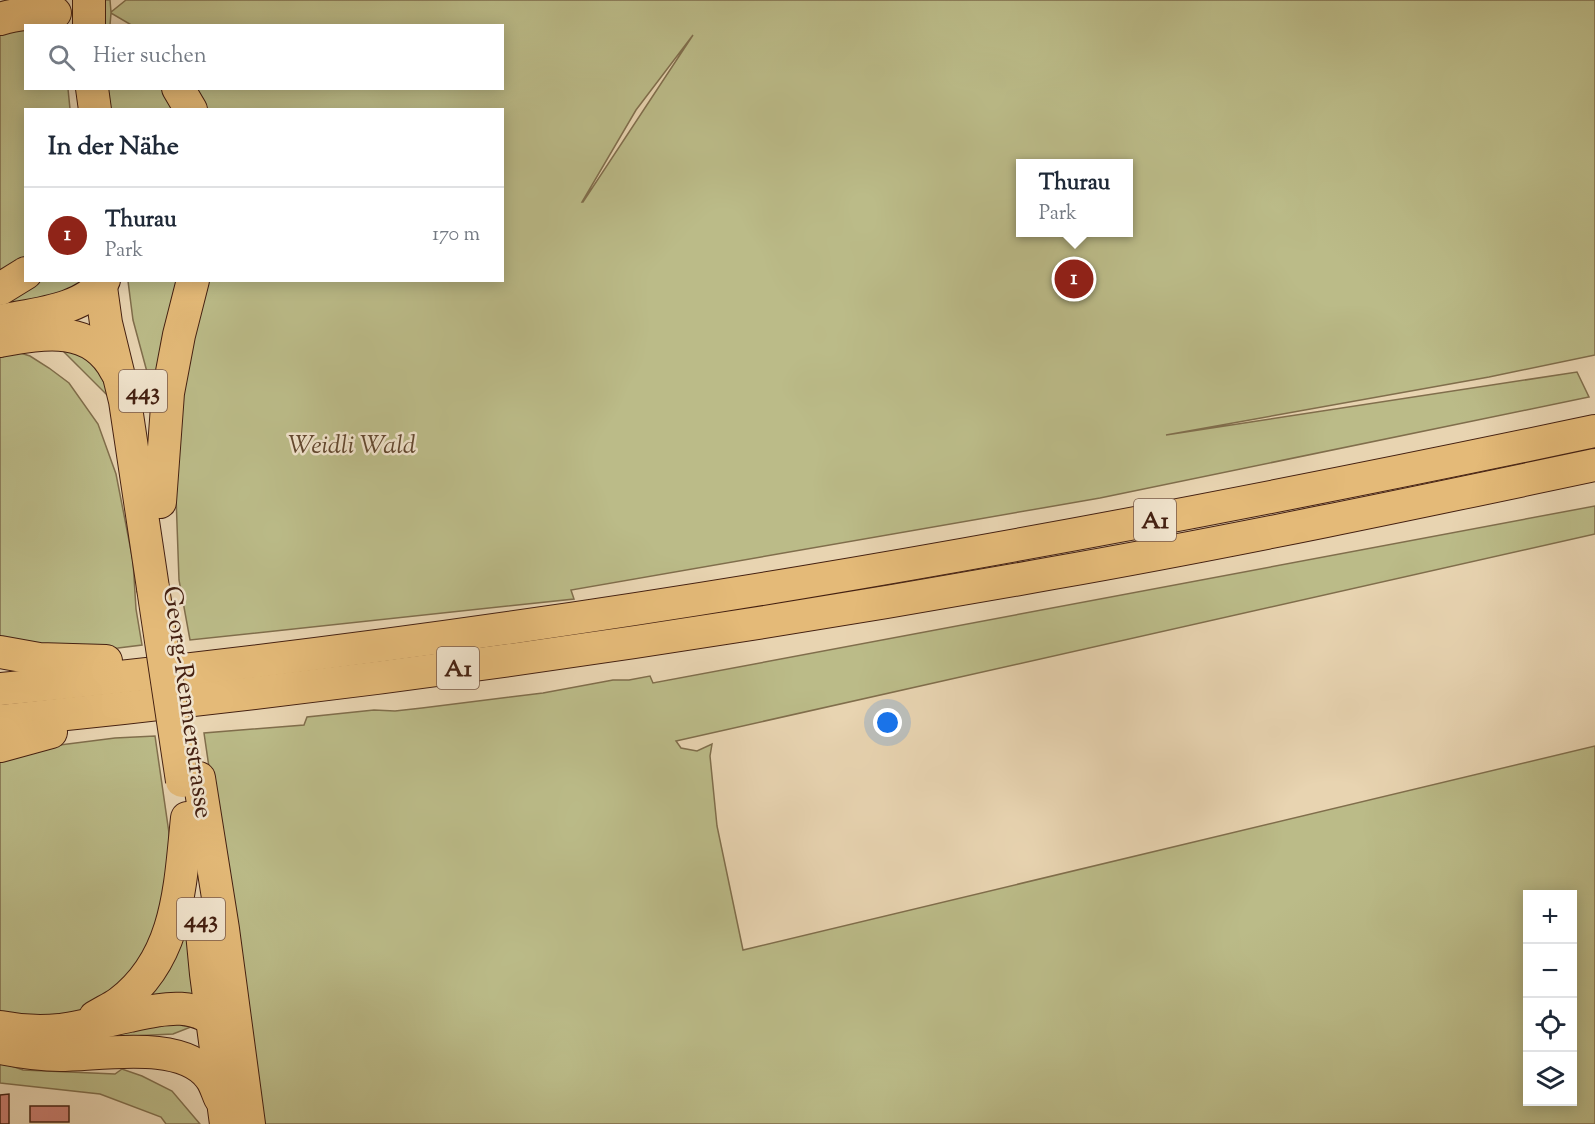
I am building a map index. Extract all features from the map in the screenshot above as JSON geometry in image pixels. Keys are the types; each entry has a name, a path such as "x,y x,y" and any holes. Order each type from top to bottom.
{"highway":[{"path":"89,0 89,24"},
{"path":"0,18 55,14"},
{"path":"179,90 189,108"},
{"path":"0,289 24,274"},
{"path":"0,321 51,311 78,302 106,282"},
{"name":"Georg-Rennerstrasse","path":"106,282 128,326 142,386 160,502 163,587"},
{"name":"Georg-Rennerstrasse","path":"106,282 106,323 120,379 134,458 163,587 191,780 229,975 239,1053 233,1122"},
{"path":"160,502 168,393 192,282"},
{"path":"0,340 59,334 79,337 100,348 111,361 120,379"},
{"name":"A1","path":"0,689 243,663 508,628 828,578 1193,513 1595,431"},
{"name":"A1","path":"0,722 364,680 717,630 1201,546 1595,465"},
{"path":"0,652 39,659 103,661 203,652 243,663"},
{"path":"0,746 51,732 198,700"},
{"name":"Georg-Rennerstrasse","path":"191,780 187,818 199,899 206,974 233,1122"},
{"path":"79,1026 123,1000 155,963 171,927 181,872 187,818"},
{"path":"112,1052 202,1029 213,1020 222,1007 229,975"},
{"path":"0,1028 49,1031 168,1008 182,1008 195,1011 213,1020 227,1032 239,1053"},
{"path":"0,1048 58,1055 112,1052 170,1054 191,1061 210,1077 233,1122"}],"green space":[{"name":"Weidli Wald","path":"103,0 110,0 111,12 126,0 1595,0 1595,355 1489,377 1166,435 1577,372 1589,397 1100,498 571,590 574,599 190,640 179,580 176,428 205,282 504,282 504,108 204,108 195,90 504,90 504,24 130,24 111,13 110,24 102,24","holes":["693,35 583,202 636,110"]},
{"path":"0,24 24,26 24,90 68,90 70,108 24,108 24,260 0,277"},
{"path":"105,90 173,90 183,108 107,108"},
{"path":"27,282 89,282 89,285 0,314 0,298"},
{"path":"128,282 185,282 156,428 150,383 133,320"},
{"path":"58,346 92,362 101,375 108,396"},
{"path":"0,349 8,349 30,356 69,383 98,424 116,474 133,561 136,609 142,645 73,649 0,640"},
{"path":"1595,506 1595,534 676,741 681,748 697,751 712,744 710,756 717,826 743,950 1595,746 1595,1124 261,1124 204,733 304,725 307,717 422,708 543,693 613,680 650,676 653,683"},
{"path":"155,736 171,862 165,915 134,974 89,1009 50,1020 0,1015 0,758 44,747 115,738"},
{"path":"191,906 199,1002 138,1007"},
{"path":"172,1014 196,1025 173,1034 91,1038"},
{"path":"0,1062 23,1070 115,1074 122,1069 172,1091 200,1124 166,1124 161,1117 100,1094 0,1083"}],"building":[{"path":"9,1094 9,1124 0,1124 0,1095"},
{"path":"30,1106 69,1106 69,1122 30,1122"}],"place":[{"name":"Thurau","path":"1074,279"}]}
